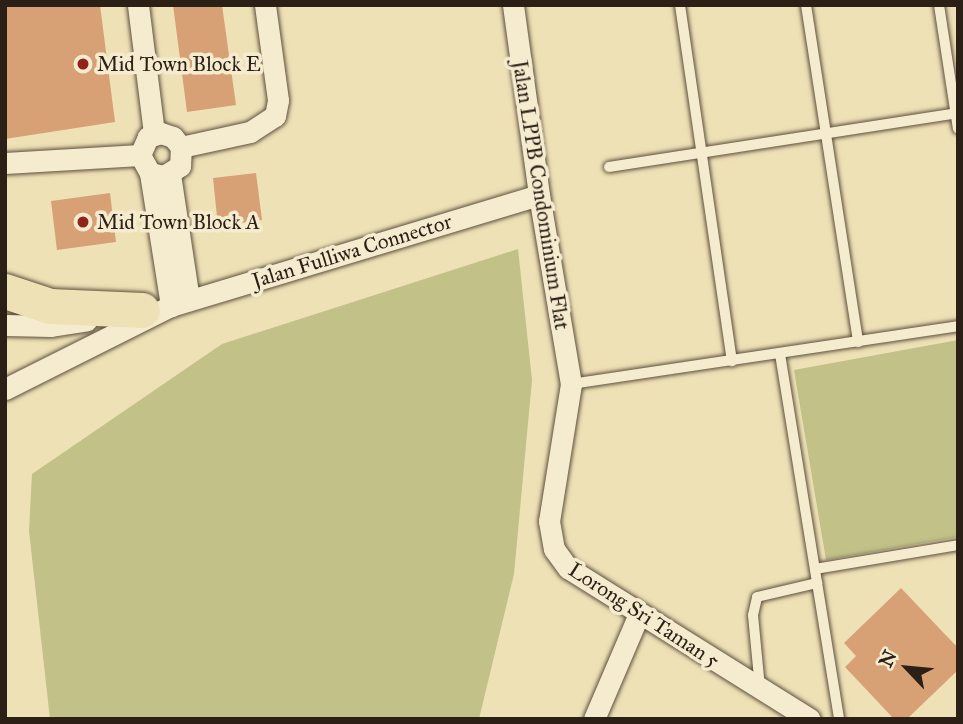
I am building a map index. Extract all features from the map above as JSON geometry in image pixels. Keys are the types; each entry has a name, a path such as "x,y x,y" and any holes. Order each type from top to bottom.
{"main road":[{"path":"5,291 50,306 167,306"}],"street":[{"path":"138,5 154,134"},
{"path":"181,147 250,132 275,116 278,100 265,5"},
{"name":"Jalan LPPB Condominium Flat","path":"513,5 538,195 571,384"},
{"path":"5,163 153,168 182,160 181,147 167,134 154,134 144,142 153,168 167,306"},
{"name":"Jalan Fulliwa Connector","path":"5,324 51,326 167,306 538,195"},
{"name":"Jalan Fulliwa Connector","path":"5,389 167,306"},
{"name":"Lorong Sri Taman 5","path":"571,384 550,536 559,560 639,614 810,719"},
{"path":"594,719 639,614"}],"lane":[{"path":"680,5 732,361"},
{"path":"806,5 858,342"},
{"path":"939,5 958,129"},
{"path":"609,167 957,114"},
{"path":"571,384 958,326"},
{"path":"780,354 839,719"},
{"path":"815,569 958,545"},
{"path":"760,688 753,615 757,597 817,583"}],"green space":[{"path":"518,249 532,380 514,574 479,719 50,719 29,531 32,474 222,344"},
{"path":"958,340 958,537 826,560 794,370"}],"building":[{"path":"5,5 100,5 115,122 5,139"},
{"path":"173,5 222,5 236,105 187,112"},
{"path":"256,173 262,220 218,226 213,178"},
{"name":"Mid Town Block A","path":"110,193 116,242 57,250 51,201"},
{"path":"901,588 958,648 958,670 907,719 894,719 845,667 856,656 844,643"}],"place":[{"name":"Mid Town Block E","path":"83,64"},
{"name":"Mid Town Block A","path":"83,222"}]}
